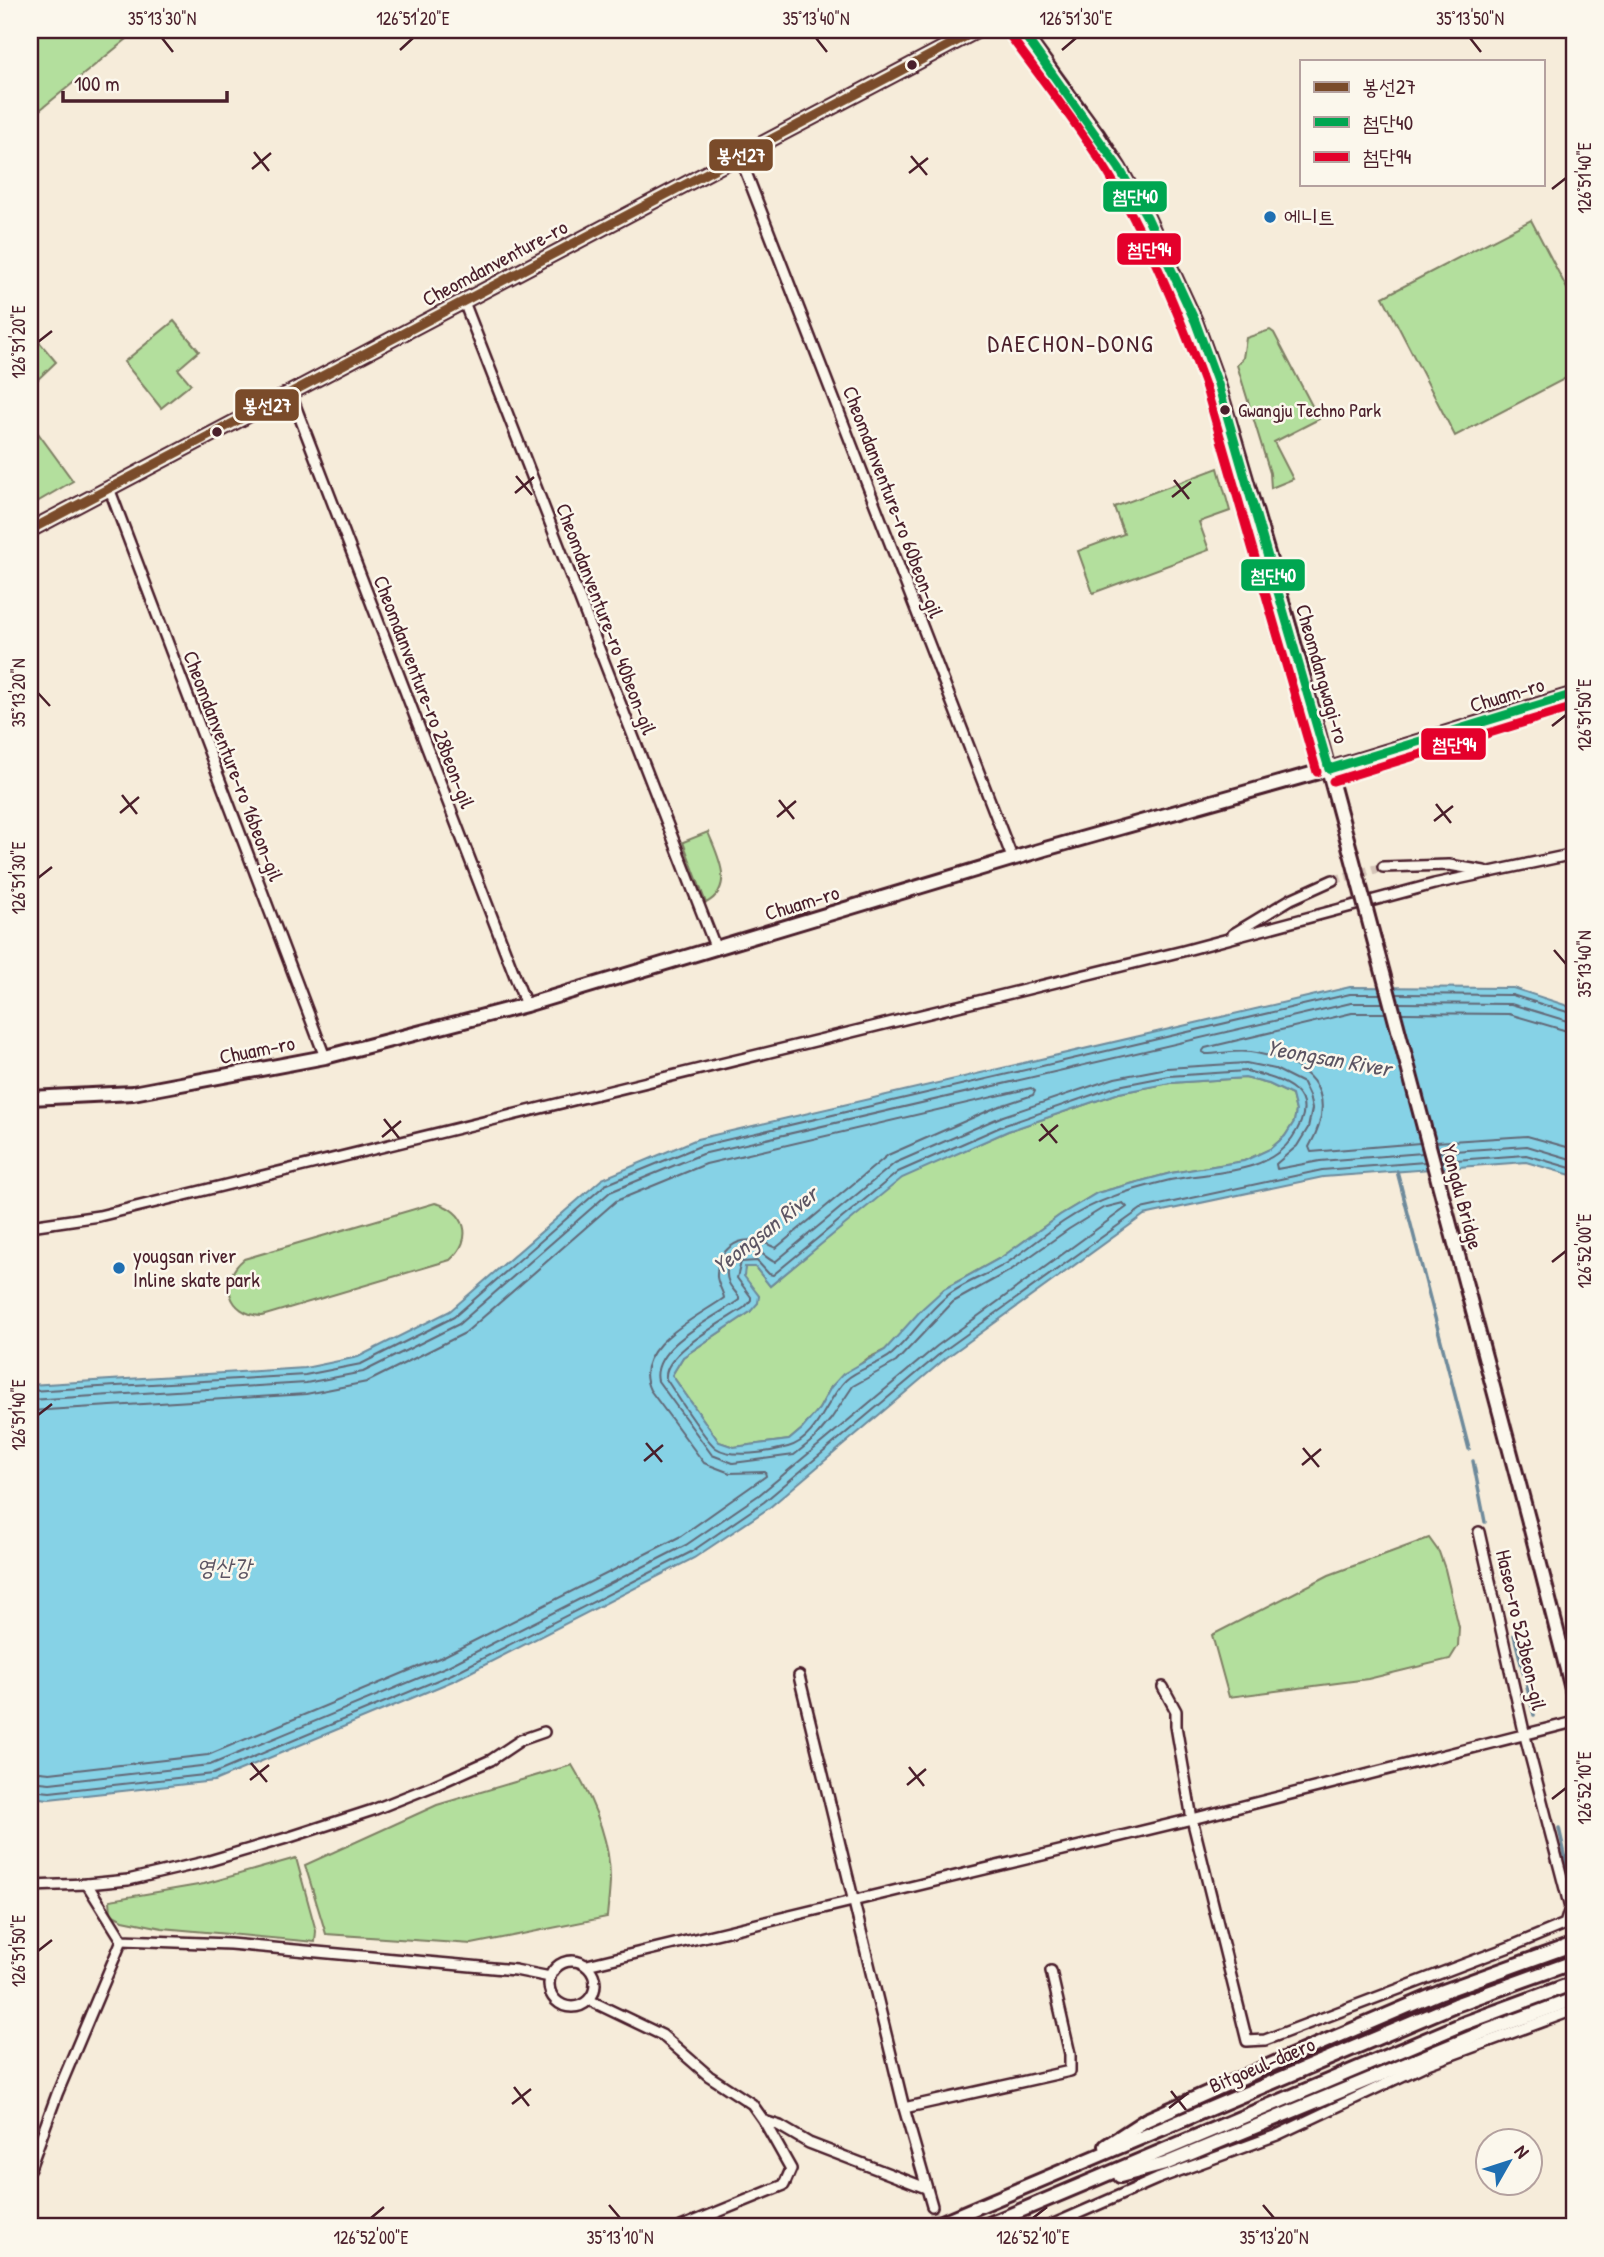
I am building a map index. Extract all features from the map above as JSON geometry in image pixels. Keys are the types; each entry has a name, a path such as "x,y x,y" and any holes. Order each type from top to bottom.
{"street":[{"name":"Cheomdanventure-ro","path":"30,530 978,30"},
{"name":"Cheomdangwagi-ro","path":"1020,30 1119,168 1147,217 1195,321 1218,384 1329,769 1359,883"},
{"name":"Cheomdanventure-ro 60beon-gil","path":"740,157 1013,860"},
{"name":"Cheomdanventure-ro 40beon-gil","path":"464,302 716,949"},
{"name":"Cheomdanventure-ro 28beon-gil","path":"290,391 526,1005"},
{"name":"Cheomdanventure-ro 16beon-gil","path":"109,488 325,1057"},
{"name":"Chuam-ro","path":"30,1098 133,1093 325,1057 526,1005 1329,769 1574,694"},
{"path":"30,1226 112,1212 725,1064 1209,944 1489,871 1574,854"},
{"path":"1382,867 1449,865 1489,871"},
{"path":"1209,944 1240,931 1281,904 1333,880"},
{"name":"Yongdu Bridge","path":"1359,883 1529,1521"},
{"name":"Haseo-ro 523beon-gil","path":"1529,1521 1570,1665 1574,1698"},
{"name":"Haseo-ro 523beon-gil","path":"1192,1819 1247,2040 1265,2040 1565,1924 1570,1909 1525,1735 1479,1532"},
{"path":"799,1675 904,2108 932,2206"},
{"path":"1163,1687 1176,1711 1176,1726 1192,1819"},
{"path":"587,1965 1192,1819 1574,1722"},
{"path":"30,1886 87,1885 128,1880 209,1861 373,1810 491,1760 521,1740 544,1732"},
{"path":"87,1885 122,1940"},
{"path":"122,1940 230,1944 515,1969 550,1977"},
{"path":"30,2168 33,2153 122,1940"},
{"path":"1073,2167 1146,2120 1217,2088 1441,1992 1574,1944"},
{"path":"565,1961 580,1962 592,1971 595,1986 589,2000 575,2007 560,2003 550,1992 550,1977 558,1965 565,1961"},
{"name":"Bitgoeul-daero","path":"930,2227 1455,2005 1574,1962"},
{"path":"904,2108 1070,2071 1070,2054 1051,1971"},
{"name":"Bitgoeul-daero","path":"982,2227 1465,2022 1574,1983"},
{"path":"1082,2185 1165,2164 1484,2032 1574,1999"},
{"path":"589,2000 662,2035 709,2076 752,2104 791,2169 785,2185 681,2227"},
{"path":"1047,2227 1157,2179 1277,2135 1430,2063 1574,2010"},
{"path":"764,2121 780,2126 809,2143 926,2188"}],"green space":[{"path":"30,30 138,30 30,118"},
{"path":"1531,220 1574,302 1574,374 1455,436 1383,297"},
{"path":"174,321 199,351 178,369 191,384 161,408 124,362"},
{"path":"1270,330 1319,419 1274,442 1293,479 1271,488 1270,473 1237,365 1243,358 1246,338"},
{"path":"30,331 56,362 30,387"},
{"path":"30,422 73,481 30,506"},
{"path":"1218,468 1230,511 1199,522 1209,550 1093,593 1078,551 1124,534 1114,507"},
{"path":"708,832 722,870 722,880 715,896 706,903 683,842"},
{"path":"1245,1078 1269,1084 1292,1095 1296,1111 1294,1122 1285,1136 1270,1149 1244,1161 1171,1173 1097,1193 1060,1215 1002,1257 944,1289 885,1350 868,1358 831,1387 819,1409 789,1440 734,1447 719,1442 672,1375 683,1357 750,1312 759,1296 743,1276 745,1267 755,1267 770,1286 902,1177 1008,1131 1119,1093 1170,1083"},
{"path":"435,1203 454,1212 464,1226 463,1243 450,1260 262,1316 241,1310 230,1295 231,1277 244,1259"},
{"path":"1429,1538 1439,1552 1445,1569 1459,1627 1458,1646 1450,1659 1368,1679 1229,1697 1212,1635 1329,1575"},
{"path":"572,1765 593,1805 607,1849 610,1879 607,1917 472,1944 326,1934 305,1865 437,1805"},
{"path":"296,1858 316,1931 315,1942 162,1928 123,1920 111,1914 110,1900 204,1884"}],"water":[{"name":"영산강","path":"1350,987 1513,988 1574,1008 1574,1176 1526,1162 1323,1177 1144,1215 946,1358 769,1508 694,1558 455,1680 214,1781 49,1799 30,1797 30,1385 305,1368 358,1357 450,1311 602,1179 697,1139","holes":["1245,1078 1269,1084 1292,1095 1296,1111 1294,1122 1285,1136 1270,1149 1244,1161 1171,1173 1097,1193 1060,1215 1002,1257 944,1289 885,1350 843,1374 831,1387 819,1409 789,1440 734,1447 719,1442 672,1375 683,1357 750,1312 758,1303 759,1296 744,1276 745,1267 755,1267 770,1286 902,1178 1008,1131 1119,1093 1170,1083"]}],"waterway":[{"path":"1397,1171 1469,1449"},
{"path":"1473,1461 1485,1522"},
{"path":"1514,1635 1534,1715"},
{"path":"1559,1828 1574,1896"}],"tunnel":[{"path":"1333,880 1383,867"},
{"path":"932,2206 937,2227"}],"transit line":[{"name":"봉선27","path":"30,530 978,30"},
{"name":"첨단40","path":"1021,30 1119,168 1147,217 1195,321 1218,384 1329,769"},
{"name":"첨단94","path":"1011,37 1108,173 1137,224 1174,305 1206,388 1317,772"},
{"name":"첨단40","path":"1329,769 1574,694"},
{"name":"첨단94","path":"1333,781 1574,707"}],"place":[{"name":"에니트","path":"1270,217"},
{"name":"Gwangju Techno Park","path":"1225,410"},
{"name":"yougsan river Inline skate park","path":"119,1268"}],"district":[{"name":"DAECHON-DONG","path":"1071,344"}],"water label":[{"name":"Yeongsan River","path":"1329,1058"},
{"name":"Yeongsan River","path":"765,1230"}]}
